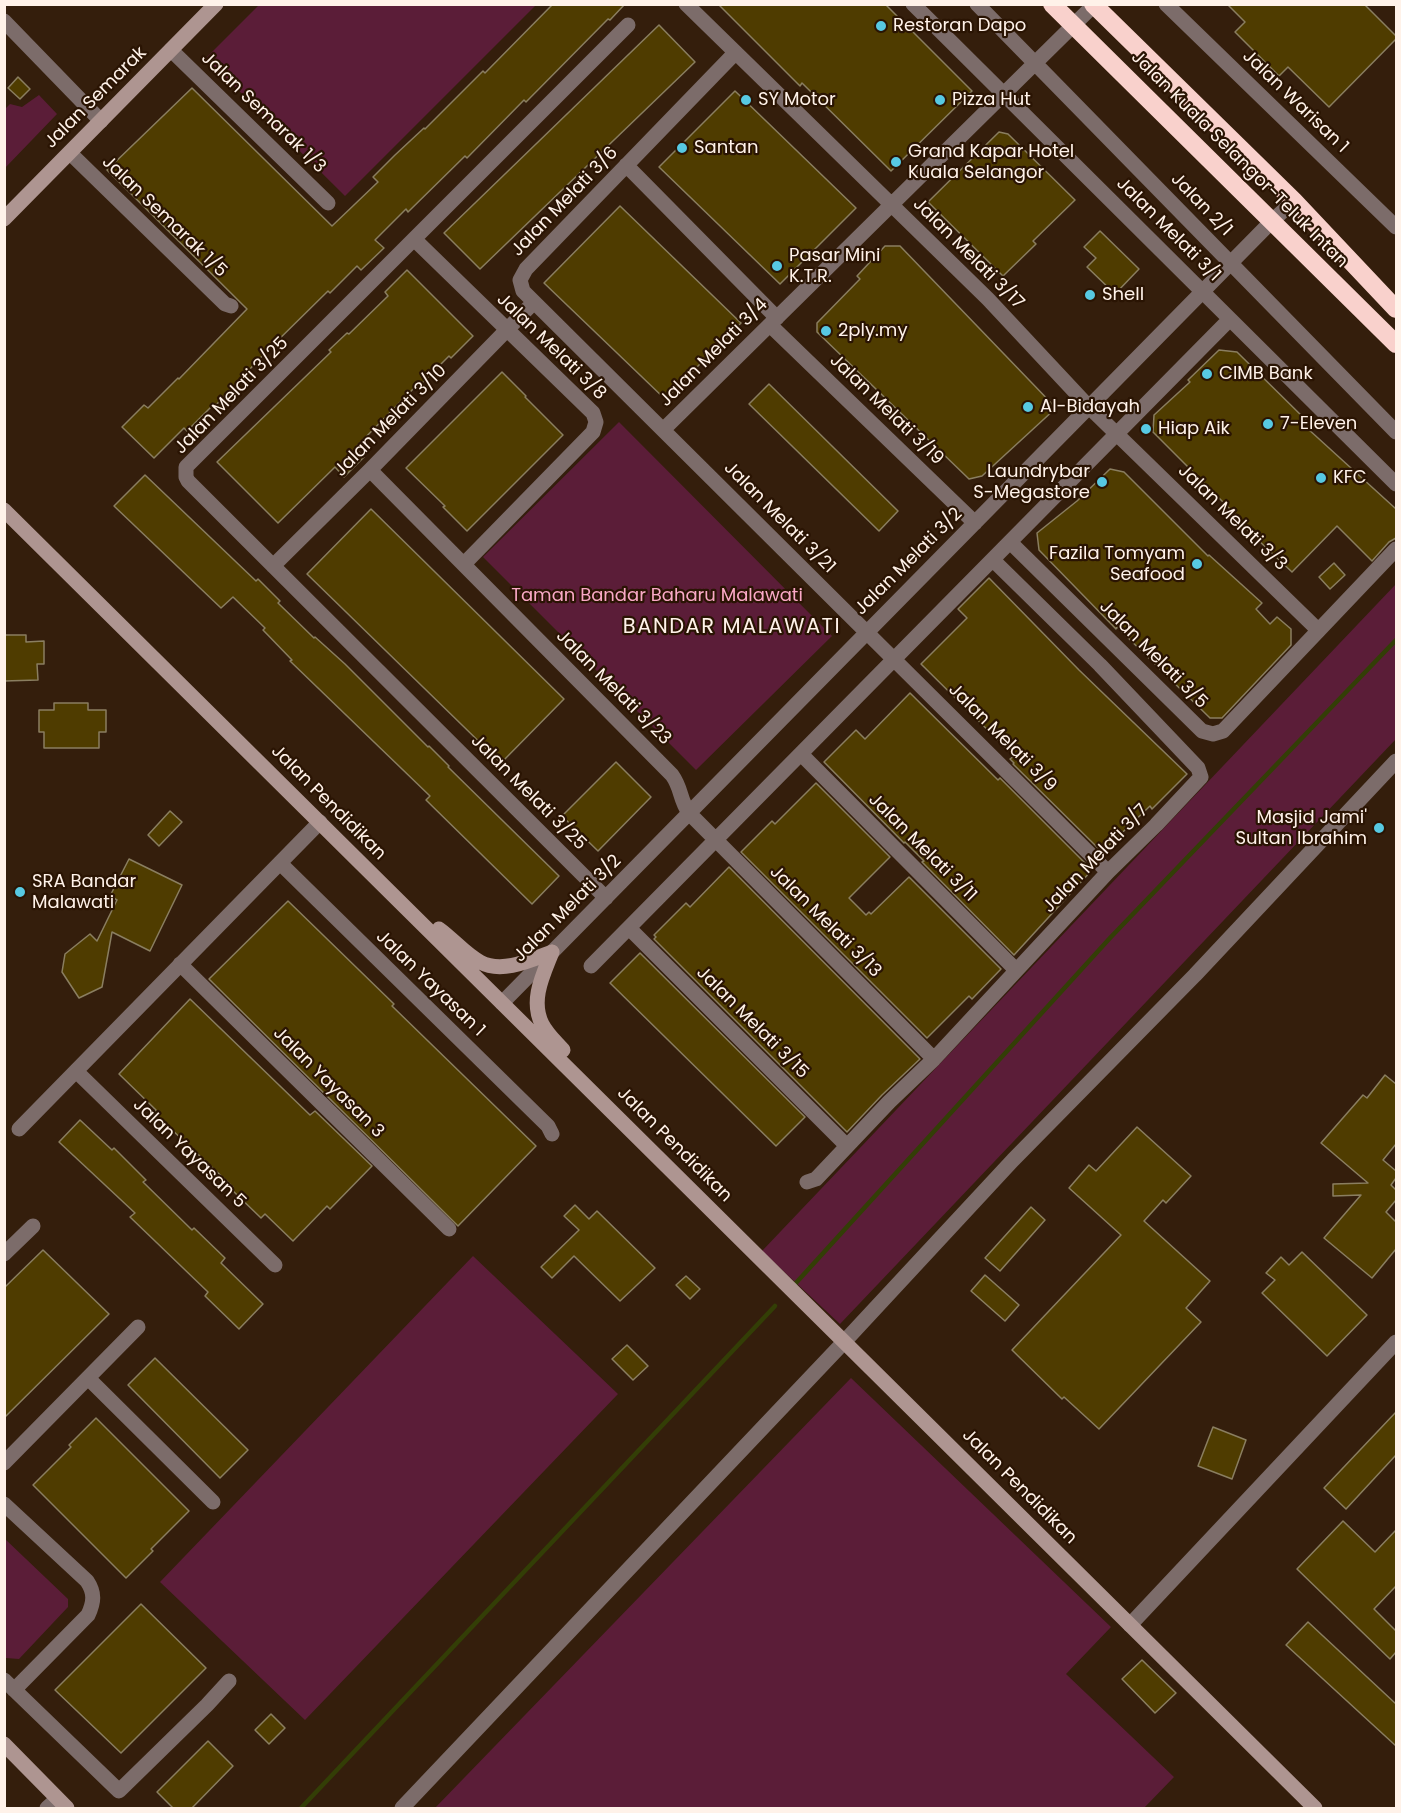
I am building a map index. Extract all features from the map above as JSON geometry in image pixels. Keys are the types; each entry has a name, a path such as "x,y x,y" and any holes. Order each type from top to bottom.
{"highway":[{"name":"Jalan Kuala Selangor-Teluk Intan","path":"1052,4 1396,344"},
{"name":"Jalan Kuala Selangor-Teluk Intan","path":"1093,5 1294,201 1396,309"}],"street":[{"name":"Jalan Semarak","path":"4,219 216,4"},
{"name":"Jalan Melati 3/17","path":"686,4 988,299 1089,407 1118,434"},
{"name":"Jalan Melati 3/1","path":"913,4 1396,484"},
{"name":"Jalan 2/1","path":"977,4 1396,432"},
{"name":"Jalan Warisan 1","path":"1166,4 1396,227"},
{"name":"Jalan Melati 3/4","path":"663,430 1093,5"},
{"path":"4,21 101,121"},
{"name":"Jalan Melati 3/25","path":"606,898 189,481 186,477 186,467 628,25"},
{"name":"Jalan Semarak 1/3","path":"171,50 328,203"},
{"name":"Jalan Melati 3/6","path":"663,430 523,291 520,280 526,269 735,53"},
{"name":"Jalan Semarak 1/5","path":"70,153 225,304 231,306"},
{"name":"Jalan Melati 3/19","path":"626,165 773,321 975,523"},
{"name":"Jalan Melati 3/2","path":"502,1003 1272,220 1294,201"},
{"name":"Jalan Melati 3/8","path":"414,239 593,413 596,422 593,432 464,564"},
{"name":"Jalan Melati 3/10","path":"273,566 534,302"},
{"path":"591,966 1230,319"},
{"name":"Jalan Melati 3/21","path":"663,430 867,633"},
{"name":"Jalan Melati 3/3","path":"1118,434 1318,630"},
{"name":"Jalan Melati 3/23","path":"370,470 672,775 680,789 682,802 689,813"},
{"name":"Jalan Pendidikan","path":"4,510 1315,1809"},
{"name":"Jalan Melati 3/5","path":"1010,542 1202,731 1213,734 1222,731 1396,549"},
{"name":"Jalan Melati 3/7","path":"807,1182 816,1179 934,1059 1108,872 1199,781 1201,772 1100,665 993,560"},
{"name":"Jalan Melati 3/9","path":"867,633 895,658 1108,872"},
{"name":"Jalan Melati 3/11","path":"801,754 1016,970"},
{"path":"402,1809 1013,1160 1195,975 1396,761"},
{"name":"Jalan Melati 3/13","path":"689,813 934,1059"},
{"path":"19,1129 320,822"},
{"name":"Jalan Yayasan 1","path":"279,863 548,1126 552,1134"},
{"path":"406,908 442,931 480,962 501,966 530,960 552,952"},
{"name":"Jalan Melati 3/15","path":"629,927 847,1146"},
{"path":"552,952 541,980 537,1008 541,1023 588,1088"},
{"name":"Jalan Yayasan 3","path":"180,964 448,1229"},
{"name":"Jalan Yayasan 5","path":"76,1071 275,1265"},
{"path":"4,1254 33,1226"},
{"path":"4,1462 138,1327"},
{"path":"1130,1625 1396,1342"},
{"path":"88,1378 213,1502"},
{"path":"4,1504 87,1581 93,1596 88,1615 9,1685 119,1791 229,1681"},
{"path":"4,1744 57,1805"}],"green space":[{"path":"260,4 536,5 345,196 206,58"},
{"path":"39,95 57,114 5,168 5,109 10,104 22,107"},
{"name":"Taman Bandar Baharu Malawati","path":"619,422 832,636 696,770 483,557"},
{"path":"1396,584 1396,739 840,1324 762,1251"},
{"path":"473,1256 618,1394 305,1720 160,1582"},
{"path":"851,1378 1111,1627 1066,1674 1174,1777 1144,1808 435,1808"},
{"path":"4,1538 68,1599 68,1607 19,1659 5,1656"}],"building":[{"path":"553,4 625,4 467,158 465,156 408,212 406,209 375,240 384,248 361,270 357,266 330,293 328,291 216,405 214,404 187,431 184,428 154,458 122,427 144,405 148,408 179,379 247,309 107,170 192,88 332,226 378,182 373,177 483,71 485,73"},
{"path":"718,4 885,4 972,91 891,171 802,83 800,86"},
{"path":"1227,4 1364,4 1396,36 1396,39 1329,107 1288,67 1279,76 1235,32 1245,22"},
{"path":"659,25 695,62 480,269 444,233"},
{"path":"18,77 30,89 20,99 8,88"},
{"path":"735,91 856,208 780,284 659,167"},
{"path":"999,132 1008,134 1075,200 1033,241 1036,244 1003,276 928,202"},
{"path":"620,206 741,323 665,399 544,283"},
{"path":"1100,231 1139,269 1115,294 1087,267 1096,258 1084,247"},
{"path":"885,246 900,246 1056,408 982,476 969,479 817,332 817,323 860,279 857,276"},
{"path":"407,270 473,336 418,387 416,386 355,448 364,457 344,477 335,467 278,523 217,462 331,352 329,350 388,296 385,292"},
{"path":"1219,350 1237,352 1310,424 1307,428 1396,509 1396,538 1389,542 1372,561 1337,526 1292,572 1240,523 1242,521 1153,432 1154,415 1190,382 1188,380"},
{"path":"502,372 563,435 467,531 406,468"},
{"path":"769,384 898,511 879,531 749,404"},
{"path":"1110,469 1124,472 1208,556 1262,603 1256,609 1270,624 1277,617 1291,629 1291,645 1222,718 1210,718 1117,627 1116,629 1039,550 1037,533 1077,501"},
{"path":"145,475 256,581 258,579 280,601 278,603 345,664 559,876 532,904 426,800 430,796 290,661 292,660 263,630 265,628 233,597 221,608 114,506"},
{"path":"371,509 564,699 501,763 307,574"},
{"path":"1334,563 1345,575 1330,589 1319,577"},
{"path":"989,578 1079,670 1187,774 1152,809 1150,806 1102,852 1013,764 1010,759 1014,756 921,664 967,618 958,609"},
{"path":"4,635 26,635 26,642 44,641 44,664 37,664 38,680 4,681"},
{"path":"910,693 998,780 1000,778 1092,870 1014,955 922,862 924,861 824,762 856,730 865,739"},
{"path":"54,703 88,703 88,710 106,710 106,732 99,732 99,748 44,748 44,732 39,732 39,710 54,710"},
{"path":"616,762 651,797 598,851 562,816"},
{"path":"816,783 890,857 849,898 866,915 869,912 871,914 909,877 1001,969 972,999 969,996 927,1038 741,852 772,821 775,824"},
{"path":"170,811 182,822 159,846 148,835"},
{"path":"129,859 182,885 150,951 112,932 102,987 79,998 62,972 65,954 90,934 97,941 117,900 110,896"},
{"path":"729,867 920,1059 847,1132 654,939 656,937 654,935 686,903 690,907"},
{"path":"288,901 536,1146 458,1226 209,979"},
{"path":"640,953 805,1117 776,1146 610,983"},
{"path":"190,999 310,1115 315,1111 372,1166 330,1209 327,1206 293,1241 265,1214 261,1218 231,1189 233,1187 154,1113 156,1110 119,1074"},
{"path":"1385,1075 1396,1084 1396,1144 1383,1160 1396,1171 1396,1178 1391,1185 1396,1190 1396,1200 1386,1212 1396,1222 1396,1249 1372,1278 1324,1238 1361,1195 1333,1196 1333,1184 1368,1183 1321,1143 1363,1095 1367,1098"},
{"path":"80,1120 112,1150 114,1148 146,1180 143,1182 192,1230 194,1228 225,1258 221,1263 263,1304 239,1329 205,1296 208,1292 130,1217 135,1213 59,1142"},
{"path":"1137,1127 1191,1176 1166,1203 1163,1200 1144,1221 1210,1281 1186,1308 1201,1322 1099,1429 1064,1397 1062,1399 1012,1350 1121,1235 1069,1188 1089,1165 1096,1171"},
{"path":"575,1205 589,1219 597,1211 655,1268 620,1301 574,1256 552,1278 541,1267 579,1230 564,1216"},
{"path":"1031,1207 1045,1220 1000,1271 985,1258"},
{"path":"43,1250 109,1314 4,1418 4,1288"},
{"path":"1302,1252 1367,1315 1327,1356 1262,1293 1275,1280 1266,1273 1281,1257 1289,1265"},
{"path":"985,1275 1019,1305 1005,1321 971,1291"},
{"path":"686,1276 700,1289 690,1299 676,1285"},
{"path":"627,1345 648,1366 633,1380 612,1359"},
{"path":"155,1358 248,1450 220,1478 128,1385"},
{"path":"1396,1412 1396,1455 1346,1509 1324,1488"},
{"path":"96,1418 189,1511 126,1578 33,1485"},
{"path":"1213,1427 1246,1440 1232,1479 1198,1466"},
{"path":"1343,1521 1375,1552 1396,1530 1396,1586 1374,1609 1396,1631 1396,1652 1390,1659 1297,1569"},
{"path":"141,1604 206,1668 121,1753 55,1690"},
{"path":"1308,1622 1396,1704 1396,1746 1286,1645"},
{"path":"1142,1660 1176,1693 1155,1713 1122,1679"},
{"path":"271,1714 285,1728 269,1744 255,1730"},
{"path":"208,1741 233,1766 191,1809 174,1809 157,1792"}],"waterway":[{"path":"795,1284 1110,938 1396,640"},
{"path":"301,1808 775,1306"}],"place":[{"name":"Restoran Dapo","path":"881,26"},
{"name":"SY Motor","path":"746,100"},
{"name":"Pizza Hut","path":"940,100"},
{"name":"Santan","path":"682,148"},
{"name":"Grand Kapar Hotel Kuala Selangor","path":"896,162"},
{"name":"Pasar Mini K.T.R.","path":"777,266"},
{"name":"Shell","path":"1090,295"},
{"name":"2ply.my","path":"826,331"},
{"name":"CIMB Bank","path":"1207,374"},
{"name":"Al-Bidayah","path":"1028,407"},
{"name":"7-Eleven","path":"1268,424"},
{"name":"Hiap Aik","path":"1146,429"},
{"name":"KFC","path":"1321,478"},
{"name":"Laundrybar S-Megastore","path":"1102,482"},
{"name":"Fazila Tomyam Seafood","path":"1197,564"},
{"name":"Masjid Jami' Sultan Ibrahim","path":"1379,828"},
{"name":"SRA Bandar Malawati","path":"20,892"}],"district":[{"name":"BANDAR MALAWATI","path":"732,628"}]}
